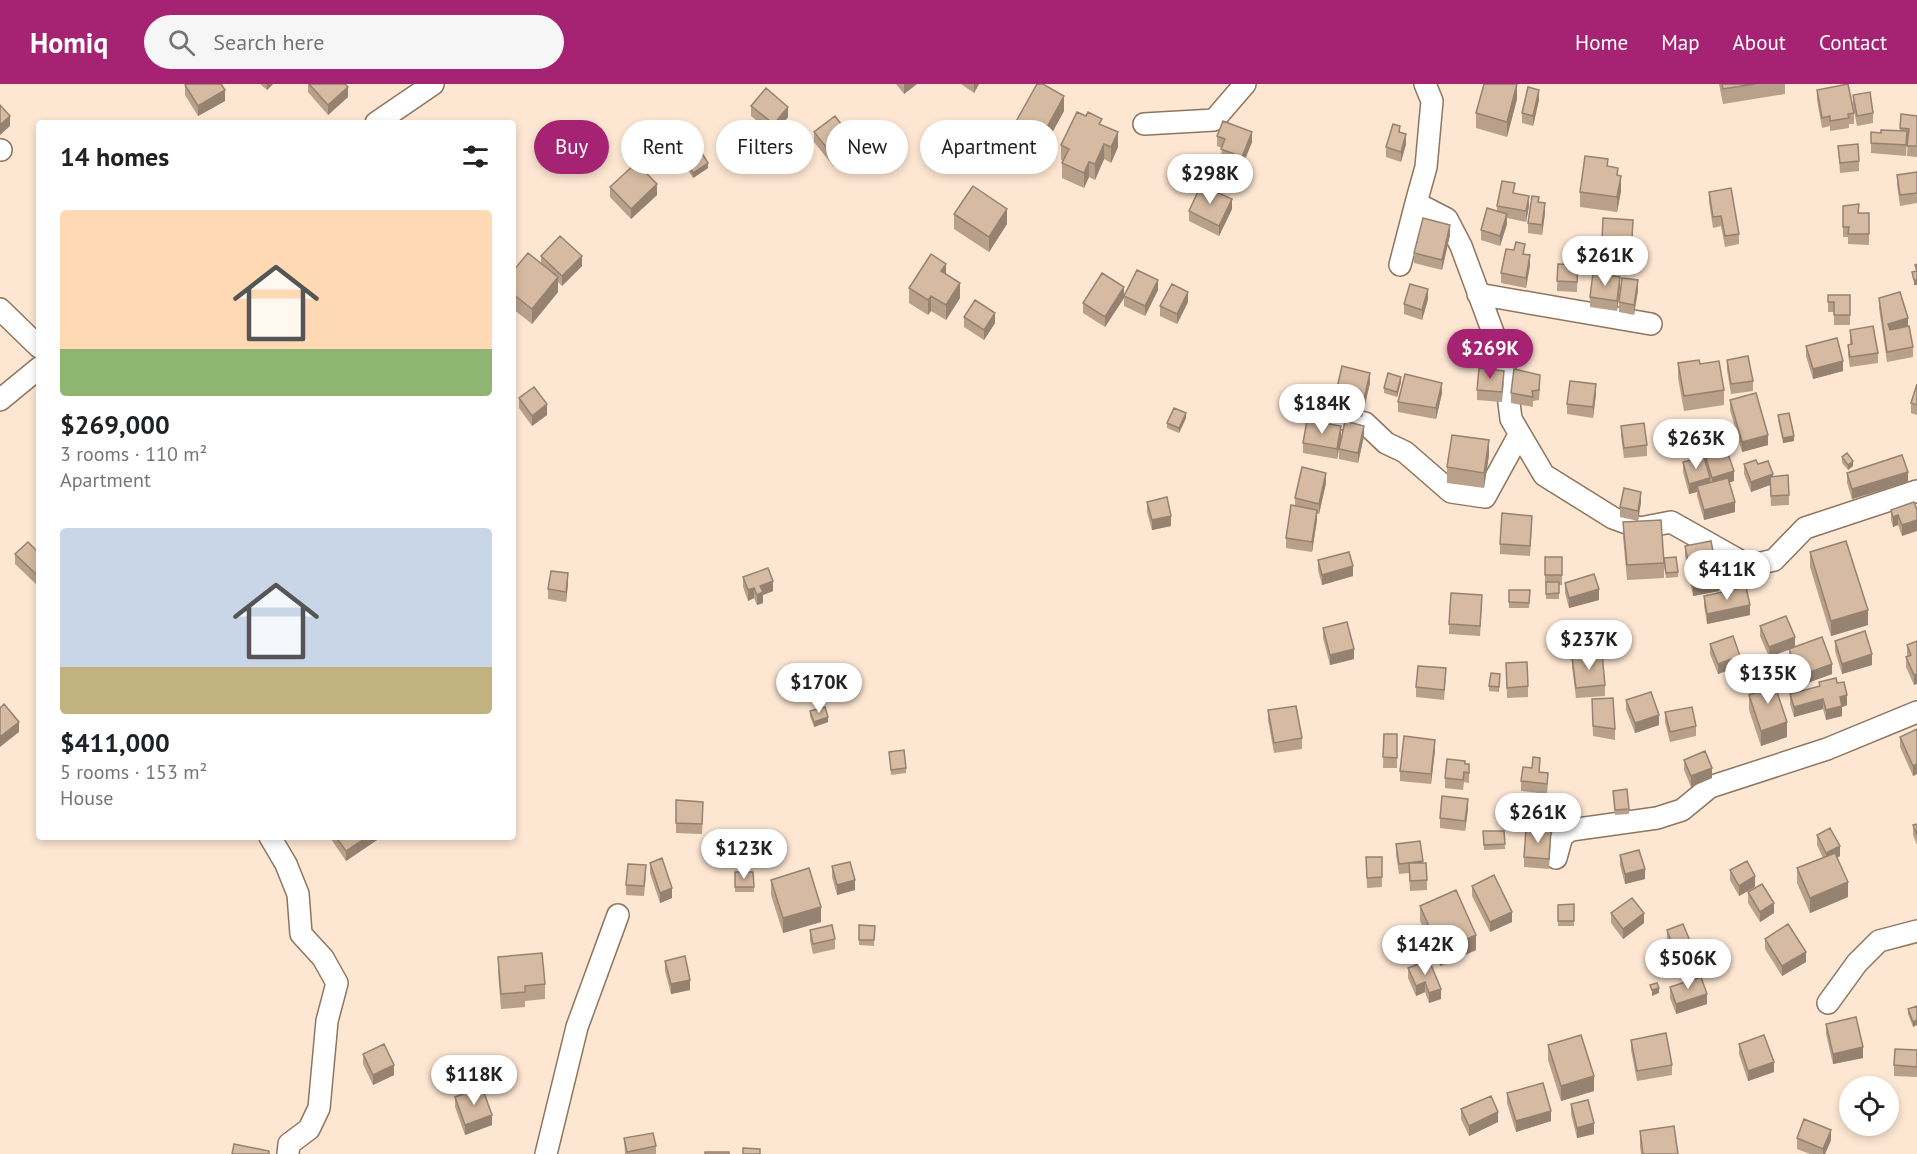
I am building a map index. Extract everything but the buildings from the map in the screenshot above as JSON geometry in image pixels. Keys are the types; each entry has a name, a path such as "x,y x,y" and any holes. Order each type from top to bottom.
{"street":[{"path":"380,120 433,84"},
{"path":"1144,124 1214,120 1245,84"},
{"path":"1400,265 1426,167 1432,101 1425,84"},
{"path":"1416,203 1446,219 1461,246 1504,362 1511,418 1544,475 1613,518 1640,528 1671,522 1749,566 1774,560 1805,528 1917,491"},
{"path":"1478,294 1651,324"},
{"path":"0,309 36,344"},
{"path":"0,400 36,370"},
{"path":"1330,416 1365,423 1386,443 1405,452 1451,492 1485,497 1519,435"},
{"path":"1556,858 1562,836 1571,830 1657,818 1682,810 1710,787 1827,749 1917,712"},
{"path":"272,840 286,864 298,894 301,934 323,958 337,983 327,1021 319,1108 309,1129 289,1144 288,1154"},
{"path":"546,1154 577,1026 618,915"},
{"path":"1828,1003 1857,963 1880,941 1917,931"}]}
